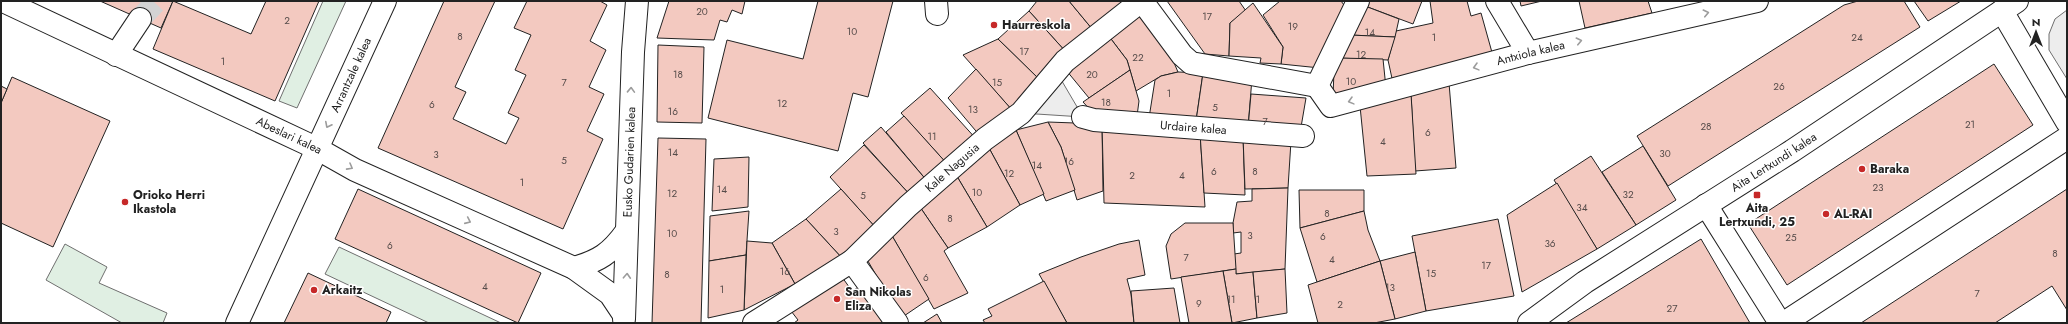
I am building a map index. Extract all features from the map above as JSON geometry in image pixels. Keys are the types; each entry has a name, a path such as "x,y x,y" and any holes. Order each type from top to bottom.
{"main road":[{"name":"Abeslari kalea","path":"4,1 316,148 355,170 574,268 610,294 624,319"},
{"name":"Arrantzale kalea","path":"236,323 316,148 344,94 385,1"},
{"name":"Eusko Gudarien kalea","path":"624,319 627,272 626,232 633,52 638,1"},
{"path":"1142,1 1182,55 1191,63 1317,86 1358,1"},
{"name":"Kale Nagusia","path":"754,323 852,261 920,196 985,140 1021,113 1065,61 1142,1"},
{"path":"1497,1 1528,53"},
{"name":"Antxiola kalea","path":"1317,86 1331,106 1528,53 1757,1"},
{"path":"2010,6 2067,122"},
{"name":"Aita Lertxundi kalea","path":"1529,323 1585,282 1792,151 2010,6"},
{"path":"116,55 140,19"},
{"name":"Urdaire kalea","path":"1083,117 1094,120 1303,136"},
{"path":"1784,323 2067,138"},
{"path":"1706,205 1780,323"},
{"path":"574,268 594,263 615,248 626,232"},
{"path":"852,261 897,323"}],"green space":[{"path":"323,1 346,1 297,108 279,101"},
{"path":"65,244 107,267 99,283 167,313 163,323 122,323 46,280"},
{"path":"339,247 501,323 429,323 325,274"}],"shaded area":[{"path":"2067,10 2067,79 2049,50 2049,34 2055,19"},
{"path":"1056,71 1083,117 1021,113"}],"building":[{"path":"100,1 173,1 161,28"},
{"path":"173,1 251,34 266,1 319,1 275,101 153,49"},
{"path":"444,1 495,1 455,87 466,92 453,119 506,144 519,118 508,113 526,75 515,70 531,35 514,28 527,1 600,1 607,5 590,41 606,50 589,87 604,94 587,131 603,139 563,229 378,148"},
{"path":"669,1 745,1 742,14 732,10 727,22 720,20 714,40 657,38"},
{"path":"818,1 893,1 868,97 853,93 838,151 708,118 727,40 803,59"},
{"path":"1037,1 1069,1 1093,30 1066,52 1029,11"},
{"path":"1069,1 1125,1 1093,30"},
{"path":"1167,1 1239,1 1246,11 1230,23 1229,56 1205,54"},
{"path":"1280,1 1341,1 1347,9 1320,68 1281,64 1283,47 1263,15"},
{"path":"1367,1 1422,1 1413,24 1365,6"},
{"path":"1430,1 1467,1 1471,16 1481,13 1493,56 1393,83 1388,60 1396,31 1433,23"},
{"path":"1520,1 1542,1 1521,6"},
{"path":"1579,1 1648,1 1652,13 1585,28"},
{"path":"1858,1 1904,1 1920,27 1668,186 1637,136 1844,5"},
{"path":"1914,1 1961,1 1928,21"},
{"path":"1253,3 1283,47 1281,64 1260,63 1261,58 1229,56 1230,23"},
{"path":"1365,6 1399,19 1395,37 1350,35"},
{"path":"1029,11 1066,52 1041,81 998,39"},
{"path":"1139,12 1168,49 1178,72 1161,76 1136,91 1127,60 1108,35"},
{"path":"1108,35 1127,60 1130,70 1089,98 1066,70"},
{"path":"1350,35 1395,37 1388,60 1338,58"},
{"path":"998,39 1041,81 1012,110 963,55"},
{"path":"658,45 704,47 702,123 657,122"},
{"path":"1338,58 1383,59 1386,88 1333,97 1334,70"},
{"path":"1994,64 2033,125 1787,285 1748,224"},
{"path":"976,69 1012,110 981,137 948,98"},
{"path":"1130,70 1139,101 1137,116 1096,116 1083,102"},
{"path":"1178,72 1203,73 1196,121 1149,118 1155,80 1161,76"},
{"path":"1203,73 1252,78 1248,128 1196,121"},
{"path":"12,77 110,121 53,247 1,223 1,103"},
{"path":"1449,83 1456,168 1415,171 1411,94"},
{"path":"1,86 7,89 1,103"},
{"path":"930,88 978,141 949,166 901,113"},
{"path":"1251,94 1306,98 1300,133 1248,128"},
{"path":"1411,94 1416,174 1367,176 1360,106"},
{"path":"904,116 949,166 928,182 886,132"},
{"path":"1048,122 1102,124 1103,191 1077,200 1061,147"},
{"path":"1048,122 1061,147 1075,190 1046,201 1016,130"},
{"path":"1102,124 1200,133 1205,207 1104,203"},
{"path":"881,127 928,182 912,197 863,143"},
{"path":"1016,130 1044,194 1020,205 989,148"},
{"path":"1200,133 1243,136 1245,195 1204,193"},
{"path":"1243,136 1291,141 1288,188 1245,189"},
{"path":"658,138 706,139 701,323 652,323"},
{"path":"864,145 912,197 876,228 830,177"},
{"path":"1643,146 1676,200 1636,225 1602,172"},
{"path":"989,148 1020,205 987,227 955,173"},
{"path":"1591,156 1636,225 1597,249 1554,180"},
{"path":"749,157 748,207 712,211 714,159"},
{"path":"955,173 987,227 948,248 920,207"},
{"path":"1557,183 1597,249 1522,292 1507,215"},
{"path":"1288,188 1285,269 1236,274 1234,254 1241,253 1241,232 1233,233 1233,223 1237,202 1252,201 1252,189"},
{"path":"358,189 541,273 518,323 335,239"},
{"path":"841,189 876,228 842,258 806,219"},
{"path":"2067,189 2067,310 2052,286 1995,323 1861,323"},
{"path":"1299,190 1364,190 1364,211 1300,228"},
{"path":"920,207 948,248 944,251 968,293 934,309 891,234"},
{"path":"749,211 746,255 709,261 710,216"},
{"path":"1364,211 1368,230 1380,261 1317,282 1300,228"},
{"path":"806,219 842,258 795,284 772,243"},
{"path":"1498,219 1514,296 1426,311 1412,236"},
{"path":"1185,223 1233,223 1236,269 1171,279 1166,246 1171,234"},
{"path":"891,234 929,299 901,318 865,256"},
{"path":"1701,239 1750,323 1566,323"},
{"path":"1139,240 1145,275 1127,279 1131,294 1134,323 1067,323 1039,274 1119,244"},
{"path":"747,241 772,243 795,284 744,310"},
{"path":"1415,252 1426,311 1395,319 1380,261"},
{"path":"746,255 744,310 708,318 709,261"},
{"path":"1380,261 1395,319 1374,323 1318,323 1308,285"},
{"path":"1236,269 1236,274 1253,272 1257,318 1232,323 1223,271"},
{"path":"1285,269 1287,313 1257,318 1253,272"},
{"path":"1223,271 1232,323 1189,323 1181,277"},
{"path":"308,273 391,312 386,323 284,323"},
{"name":"San Nikolas Eliza","path":"842,277 852,291 862,285 887,323 794,323 798,320 788,307"},
{"path":"1044,281 1067,323 985,323 983,320 992,316 988,309"},
{"path":"1174,288 1180,323 1134,323 1131,291"},
{"path":"937,314 942,323 923,323"}],"tunnel":[{"path":"140,19 157,1"}],"place":[{"name":"Haurreskola","path":"994,25"},
{"name":"Baraka","path":"1862,169"},
{"name":"Aita Lertxundi, 25","path":"1757,195"},
{"name":"Orioko Herri Ikastola","path":"125,202"},
{"name":"AL-RAI","path":"1826,214"},
{"name":"Arkaitz","path":"314,290"},
{"name":"San Nikolas Eliza","path":"837,299"}]}
